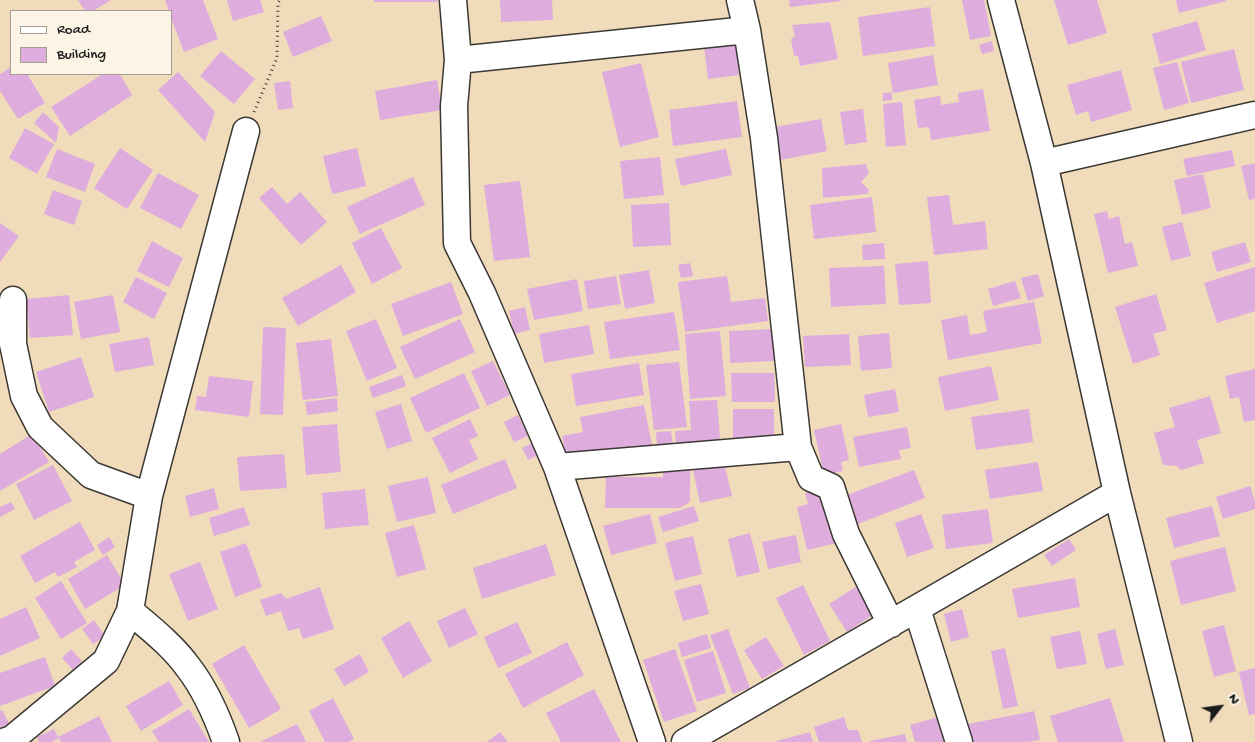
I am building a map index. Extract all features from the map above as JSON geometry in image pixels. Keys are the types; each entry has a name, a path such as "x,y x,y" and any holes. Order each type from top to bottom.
{"street":[{"path":"453,0 458,60 454,106 457,243 482,293 557,467 652,742"},
{"path":"740,0 747,30 764,138 798,447 812,478 831,487 846,534 891,624"},
{"path":"1002,0 1044,163 1117,493 1178,742"},
{"path":"458,60 747,30"},
{"path":"1044,163 1255,115"},
{"path":"3,742 12,739 106,661 130,611 149,496 246,131"},
{"path":"13,300 13,344 24,396 40,427 91,475 149,496"},
{"path":"557,467 798,447"},
{"path":"685,742 1117,493"},
{"path":"917,609 959,742"},
{"path":"130,611 162,639 188,666 217,715 226,742"}],"path":[{"path":"246,131 277,58 278,3 280,0"}],"building":[{"path":"78,0 111,0 95,10 84,10"},
{"path":"165,0 203,0 218,39 184,52 172,21 172,10 169,10"},
{"path":"227,0 260,0 264,12 233,21"},
{"path":"374,0 437,0 437,2 374,2"},
{"path":"500,0 552,0 553,20 501,22"},
{"path":"789,0 841,0 841,1 790,7"},
{"path":"962,0 984,0 991,36 970,40"},
{"path":"1054,0 1097,0 1107,33 1068,45"},
{"path":"1176,0 1226,0 1226,1 1179,13"},
{"path":"930,7 935,46 863,56 858,17"},
{"path":"321,16 332,41 293,57 283,32"},
{"path":"1197,21 1206,50 1160,64 1152,34"},
{"path":"830,22 838,59 800,66 798,56 794,56 791,39 795,36 792,25"},
{"path":"992,41 994,51 982,54 979,45"},
{"path":"736,43 739,75 708,79 704,47"},
{"path":"1234,49 1244,90 1191,103 1181,62"},
{"path":"221,51 255,79 234,104 200,76"},
{"path":"933,55 938,85 893,93 888,63"},
{"path":"1177,62 1189,103 1164,110 1153,68"},
{"path":"641,63 659,137 620,147 602,72"},
{"path":"10,68 10,75 28,75 45,103 18,119 0,91 0,74"},
{"path":"1121,70 1132,110 1091,122 1088,111 1076,115 1067,85"},
{"path":"178,72 215,112 205,142 158,90"},
{"path":"101,75 121,75 132,95 70,136 51,107"},
{"path":"437,80 442,110 380,120 375,91"},
{"path":"290,81 293,108 278,110 274,83"},
{"path":"983,89 990,131 931,140 929,127 918,128 914,100 940,96 941,105 959,102 958,93"},
{"path":"892,92 892,100 883,101 883,93"},
{"path":"737,101 742,137 673,146 669,110"},
{"path":"902,102 906,145 886,147 883,104"},
{"path":"863,109 867,142 845,145 840,112"},
{"path":"43,112 59,127 56,143 34,123"},
{"path":"821,119 827,151 780,160 774,127"},
{"path":"25,128 54,144 37,174 9,158"},
{"path":"120,148 153,170 127,209 94,188"},
{"path":"357,148 366,186 332,194 323,156"},
{"path":"57,149 95,164 85,192 46,177"},
{"path":"726,149 732,175 681,186 675,159"},
{"path":"1232,150 1235,166 1187,176 1183,159"},
{"path":"660,157 664,195 624,199 620,161"},
{"path":"1255,163 1255,199 1249,200 1241,166"},
{"path":"866,164 869,173 861,182 869,190 867,194 823,198 822,168"},
{"path":"158,173 199,195 181,229 140,208"},
{"path":"1203,174 1211,208 1182,215 1174,180"},
{"path":"413,177 425,205 360,234 347,207"},
{"path":"520,181 530,257 494,261 484,185"},
{"path":"272,187 287,204 300,192 327,222 301,245 259,198"},
{"path":"53,190 82,201 74,225 44,214"},
{"path":"949,195 953,225 985,221 988,249 934,255 927,197"},
{"path":"872,197 876,232 814,239 810,205"},
{"path":"669,203 671,245 633,247 631,205"},
{"path":"1107,211 1109,219 1119,216 1125,244 1132,242 1138,266 1108,273 1094,214"},
{"path":"1182,222 1191,256 1171,261 1162,227"},
{"path":"0,223 19,236 0,262"},
{"path":"381,228 402,268 372,284 352,243"},
{"path":"152,241 183,258 169,287 137,271"},
{"path":"1245,242 1251,262 1217,272 1211,252"},
{"path":"884,243 885,259 863,260 862,245"},
{"path":"928,261 931,303 899,305 895,264"},
{"path":"690,263 693,276 681,278 678,265"},
{"path":"341,265 356,292 298,326 282,298"},
{"path":"884,266 886,304 831,307 829,268"},
{"path":"1255,267 1255,311 1217,323 1204,283"},
{"path":"649,270 655,303 625,309 619,275"},
{"path":"1038,274 1044,296 1028,301 1021,278"},
{"path":"616,276 621,304 588,309 584,281"},
{"path":"727,276 731,302 765,298 768,321 685,332 678,282"},
{"path":"136,277 167,293 154,319 123,302"},
{"path":"577,279 583,311 534,320 527,289"},
{"path":"1015,281 1021,298 993,306 988,289"},
{"path":"451,282 463,314 403,336 391,304"},
{"path":"1156,294 1167,330 1153,334 1160,355 1133,364 1115,307"},
{"path":"69,295 73,335 30,338 26,299"},
{"path":"113,295 120,332 81,339 74,302"},
{"path":"1034,302 1042,343 948,360 941,320 967,315 970,335 987,332 983,311"},
{"path":"525,307 530,330 514,334 509,311"},
{"path":"674,312 680,350 610,359 604,322"},
{"path":"376,319 397,368 367,381 346,331"},
{"path":"460,319 475,352 415,379 400,347"},
{"path":"589,325 594,354 544,363 539,334"},
{"path":"263,327 286,328 283,415 260,414"},
{"path":"772,329 774,361 730,363 729,331"},
{"path":"720,331 726,396 690,399 685,334"},
{"path":"889,333 892,368 861,371 858,336"},
{"path":"849,334 851,365 805,367 803,336"},
{"path":"149,337 154,365 115,372 109,344"},
{"path":"331,339 338,396 303,400 296,343"},
{"path":"81,357 94,397 49,412 36,372"},
{"path":"493,361 510,395 487,406 471,371"},
{"path":"679,362 687,427 654,430 646,365"},
{"path":"639,363 644,395 576,406 571,374"},
{"path":"991,366 999,400 945,411 938,377"},
{"path":"1255,369 1255,420 1244,422 1239,397 1230,399 1225,376"},
{"path":"464,373 480,408 426,433 410,398"},
{"path":"731,373 774,373 775,402 732,402"},
{"path":"402,375 406,386 373,398 369,387"},
{"path":"209,376 253,381 249,417 195,410 197,396 206,397"},
{"path":"895,389 899,412 868,417 864,395"},
{"path":"1210,396 1221,433 1197,440 1204,463 1181,470 1177,466 1163,465 1154,433 1175,427 1169,408"},
{"path":"337,398 338,411 307,415 305,402"},
{"path":"717,400 720,439 676,443 675,431 691,430 689,401"},
{"path":"401,404 412,441 387,449 375,412"},
{"path":"644,405 652,445 567,461 562,436 583,432 580,417"},
{"path":"733,409 774,409 774,439 733,439"},
{"path":"1029,409 1033,442 976,450 971,417"},
{"path":"518,415 528,436 514,442 504,422"},
{"path":"470,419 478,436 469,440 478,459 450,473 432,438"},
{"path":"337,424 341,472 306,475 302,427"},
{"path":"841,424 849,460 841,462 843,471 824,475 814,430"},
{"path":"907,427 911,448 899,450 901,459 859,467 853,437"},
{"path":"671,431 673,445 657,446 656,432"},
{"path":"32,434 49,462 0,491 0,454"},
{"path":"532,443 538,455 528,460 522,448"},
{"path":"284,454 287,488 240,491 237,457"},
{"path":"505,459 517,488 453,514 441,485"},
{"path":"1038,462 1043,491 990,499 985,470"},
{"path":"724,463 732,496 700,503 693,470"},
{"path":"663,464 690,464 690,502 680,508 605,508 606,477 663,477"},
{"path":"53,465 72,501 34,520 16,484"},
{"path":"914,470 925,498 855,525 844,496"},
{"path":"428,477 436,513 397,522 388,486"},
{"path":"1250,486 1255,509 1223,519 1216,497"},
{"path":"214,488 219,509 190,517 185,496"},
{"path":"365,489 369,525 325,529 322,493"},
{"path":"824,489 837,543 807,550 797,507 808,504 805,493"},
{"path":"11,502 15,509 0,517 0,507"},
{"path":"694,506 699,521 663,532 658,517"},
{"path":"1212,506 1220,536 1174,548 1166,518"},
{"path":"244,507 250,525 214,536 209,518"},
{"path":"988,509 993,543 946,549 942,515"},
{"path":"650,514 657,543 611,555 603,526"},
{"path":"921,514 934,548 907,557 895,523"},
{"path":"80,522 95,550 74,562 77,567 58,577 55,572 35,583 20,556"},
{"path":"414,525 426,569 397,577 385,533"},
{"path":"750,533 760,572 737,577 728,539"},
{"path":"796,535 801,562 768,569 762,542"},
{"path":"693,536 702,574 675,581 665,543"},
{"path":"109,537 115,547 103,555 97,545"},
{"path":"1069,539 1076,550 1052,566 1044,555"},
{"path":"246,543 262,587 235,597 220,552"},
{"path":"546,544 556,575 482,599 473,568"},
{"path":"1225,547 1236,591 1181,605 1170,561"},
{"path":"107,555 125,585 85,609 68,579"},
{"path":"200,562 218,609 188,621 169,574"},
{"path":"1075,578 1080,607 1018,618 1012,589"},
{"path":"61,581 87,623 61,639 35,598"},
{"path":"701,584 709,614 683,621 674,591"},
{"path":"803,585 830,641 804,655 776,598"},
{"path":"857,586 874,614 847,632 829,604"},
{"path":"320,587 334,629 303,639 299,628 288,631 281,611 266,616 260,600 281,593 286,599"},
{"path":"26,607 40,638 0,656 0,619"},
{"path":"465,608 478,634 449,648 437,621"},
{"path":"962,609 969,637 951,642 944,614"},
{"path":"94,620 105,636 93,644 82,629"},
{"path":"409,621 432,661 403,678 381,638"},
{"path":"517,622 532,653 498,668 484,637"},
{"path":"1224,625 1236,671 1214,677 1202,631"},
{"path":"728,629 750,688 733,694 710,635"},
{"path":"1115,629 1124,665 1106,669 1097,634"},
{"path":"1080,631 1087,664 1057,669 1050,637"},
{"path":"707,634 711,648 682,657 678,643"},
{"path":"766,637 784,666 762,679 744,650"},
{"path":"567,642 584,675 523,708 505,674"},
{"path":"244,645 281,709 249,728 212,664"},
{"path":"1005,648 1018,706 1003,709 991,651"},
{"path":"71,649 82,661 73,670 62,658"},
{"path":"675,649 697,711 664,722 643,660"},
{"path":"713,651 726,693 697,702 684,660"},
{"path":"360,654 369,672 344,686 334,669"},
{"path":"45,657 55,686 0,706 0,673"},
{"path":"1255,668 1255,714 1249,715 1239,672"},
{"path":"169,681 183,705 141,731 126,706"},
{"path":"594,689 621,742 561,742 546,713"},
{"path":"333,698 354,739 349,742 325,742 309,711"},
{"path":"1110,698 1124,742 1058,742 1050,716"},
{"path":"189,709 209,742 159,742 152,731"},
{"path":"2,710 9,723 0,728 0,711"},
{"path":"1034,711 1040,740 1027,742 972,742 968,724"},
{"path":"945,715 953,742 915,742 910,725"},
{"path":"99,716 112,742 61,742 59,738 51,742 39,742 37,737 54,729 58,737"},
{"path":"844,717 848,730 858,730 862,742 819,742 814,727"},
{"path":"297,724 306,742 260,742"},
{"path":"500,732 508,742 487,742"},
{"path":"810,732 813,742 777,742 777,741"},
{"path":"905,734 907,742 870,742 870,741"}]}
